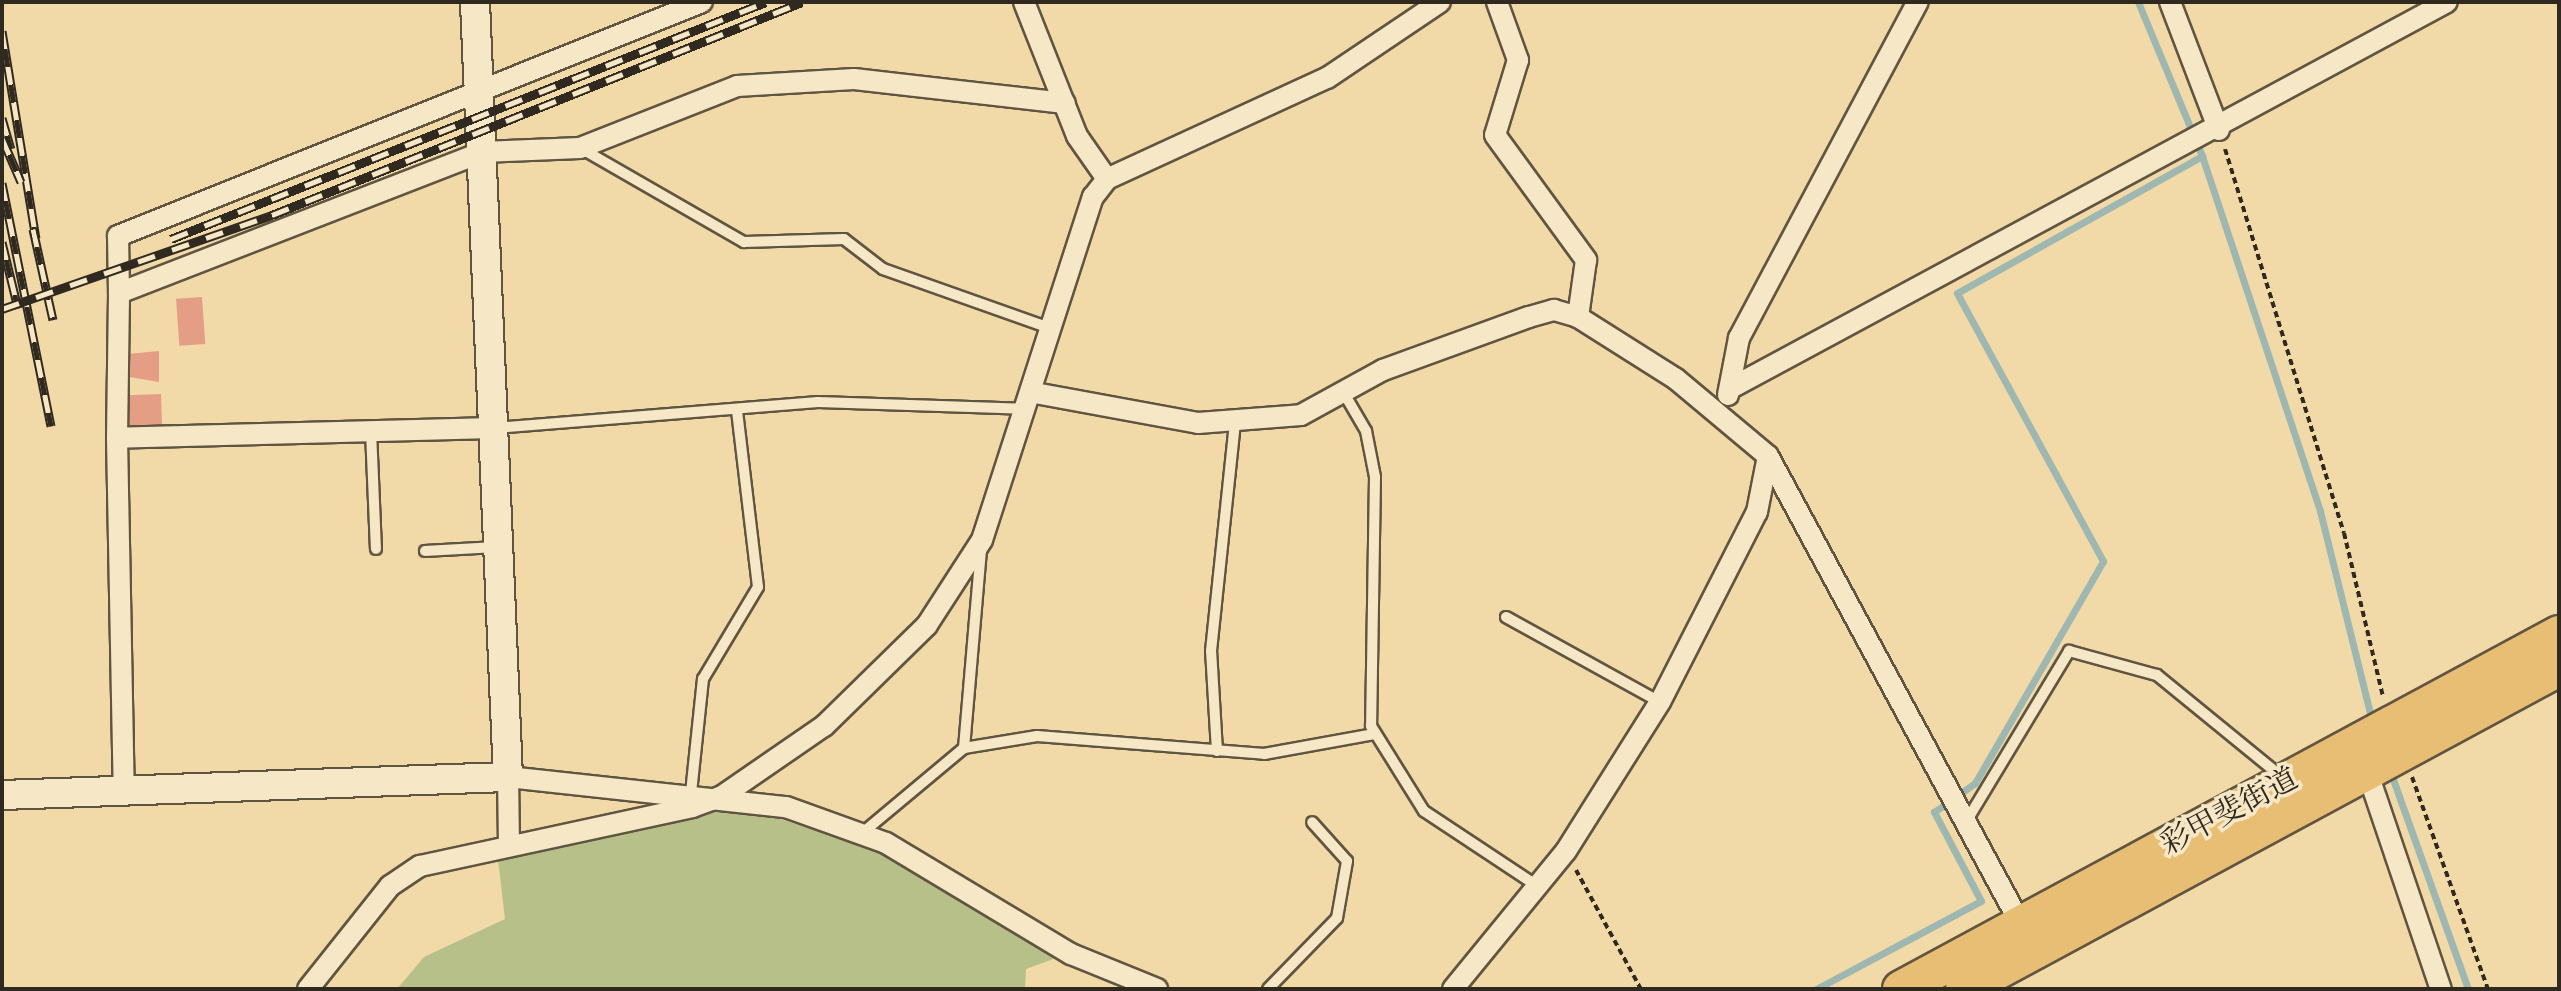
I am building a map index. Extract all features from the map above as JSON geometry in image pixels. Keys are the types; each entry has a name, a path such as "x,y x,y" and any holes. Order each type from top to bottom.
{"highway":[{"name":"彩甲斐街道","path":"1964,989 2028,937 2285,780 2385,747 2559,634"},
{"name":"彩甲斐街道","path":"1901,989 2028,937 2385,747 2559,668"}],"street":[{"path":"475,2 509,845"},
{"path":"124,791 117,438 118,236 702,2"},
{"path":"1024,2 1087,156 1107,179"},
{"path":"308,989 404,875 509,845 722,796 824,726 885,672 927,625 982,540 1033,401 1093,197 1107,179 1327,78 1440,2"},
{"path":"1497,2 1518,60 1495,135 1586,260 1578,317"},
{"path":"1720,414 1731,388 1739,338 1918,2"},
{"path":"2170,2 2219,130"},
{"path":"1731,388 2219,130 2447,2"},
{"path":"119,293 482,152 580,148 680,105 785,79 918,83 1065,103"},
{"path":"1033,401 1198,423 1301,415 1345,395 1383,370 1529,317 1554,310 1578,317 1720,414 1768,456 2028,937"},
{"path":"117,438 493,428"},
{"path":"1453,989 1566,851 1660,702 1757,512 1768,456"},
{"path":"2385,747 2441,989"},
{"path":"2,795 508,777 722,796 786,807 861,834 1071,954 1157,989"}],"lane":[{"path":"580,148 744,242 844,239 883,269 1053,329"},
{"path":"1345,395 1366,431 1375,477 1374,734 1424,811 1536,885"},
{"path":"493,428 818,402 1033,401"},
{"path":"691,793 703,679 758,587 737,410"},
{"path":"1217,751 1211,651 1235,421"},
{"path":"371,431 376,549"},
{"path":"964,748 982,540"},
{"path":"425,551 498,547"},
{"path":"1506,617 1660,702"},
{"path":"1963,816 2069,651 2157,675 2285,780"},
{"path":"861,834 964,748 1037,736 1264,754 1374,734"},
{"path":"1268,989 1337,918 1347,861 1312,822"}],"path":[{"path":"2219,130 2385,747 2488,989"},
{"path":"1566,851 1641,989"}],"green space":[{"path":"720,799 886,854 1056,958 1026,969 1025,989 397,989 424,957 505,919 497,851"}],"building":[{"path":"202,297 205,344 179,346 176,299"},
{"path":"159,351 159,382 129,377 128,354"},
{"path":"161,394 162,426 128,427 127,395"}],"waterway":[{"path":"2138,2 2202,156 2320,511 2372,721"},
{"path":"1816,989 1981,901 1934,812 1975,783 2103,561 1957,293 2202,156"},
{"path":"2390,771 2468,989"}],"railway":[{"path":"171,239 766,2"},
{"path":"2,309 272,215 802,2"},
{"path":"2,31 36,238"},
{"path":"2,118 11,149"},
{"path":"2,138 21,182"},
{"path":"2,183 51,426"},
{"path":"33,229 53,320"},
{"path":"2,242 18,308"}]}
